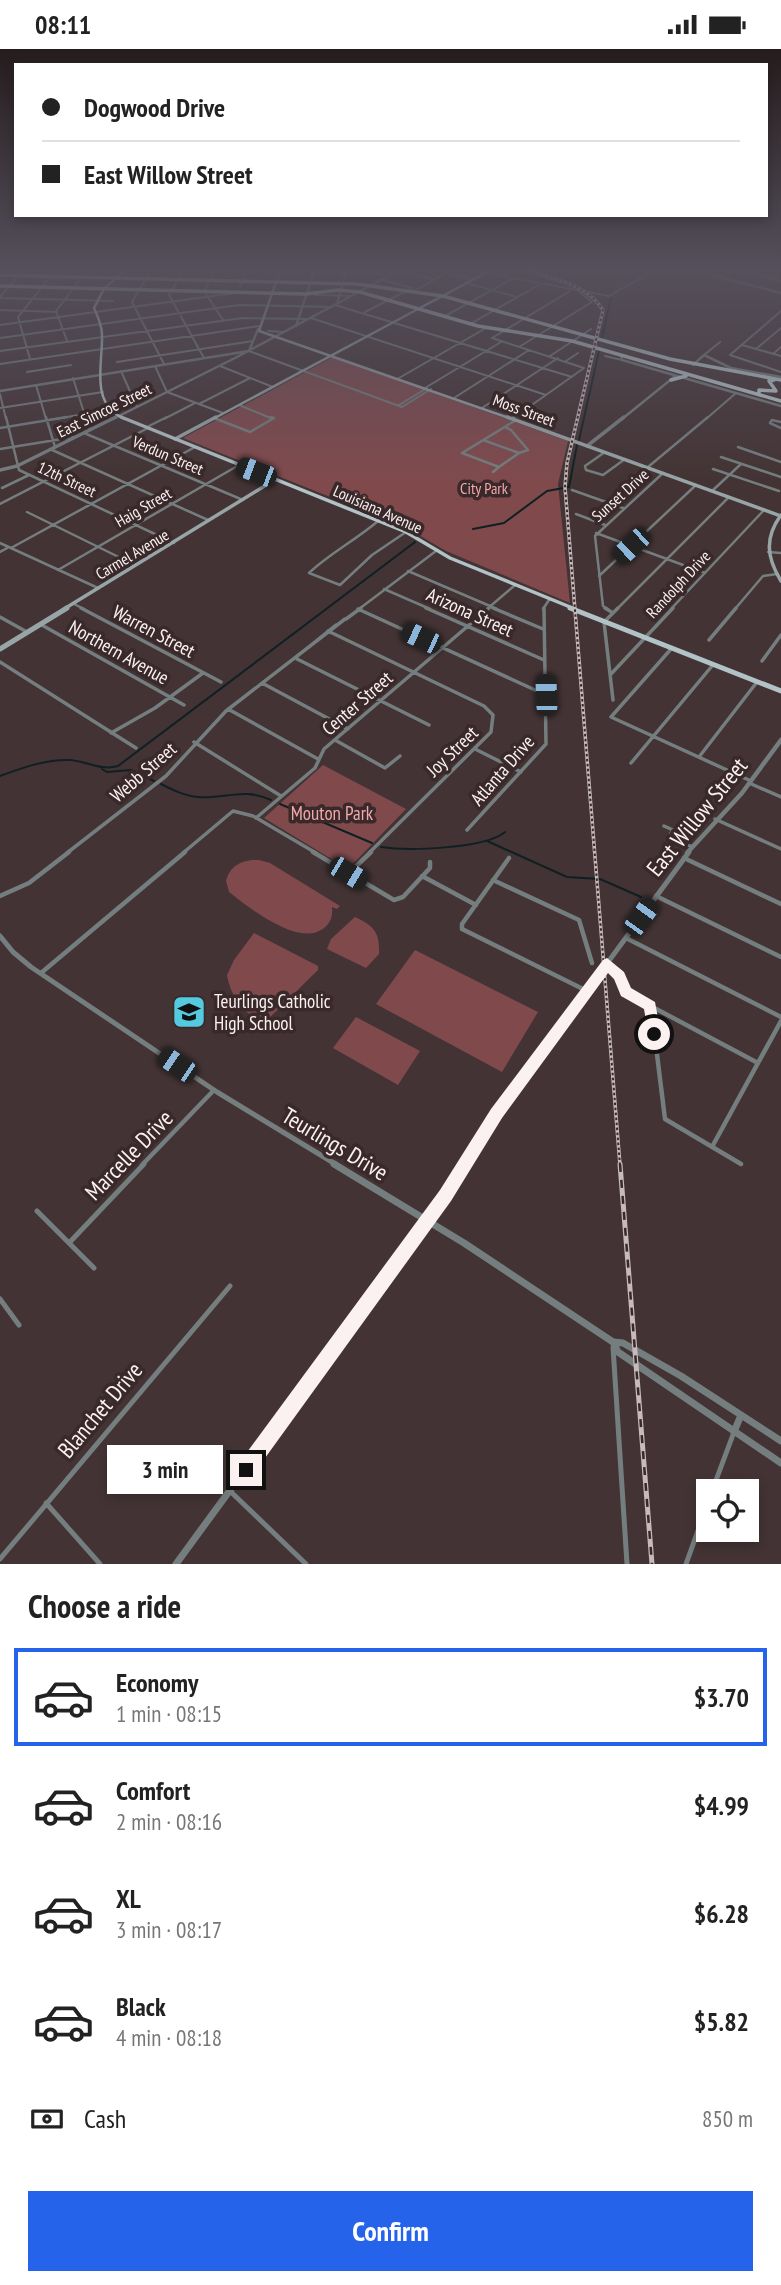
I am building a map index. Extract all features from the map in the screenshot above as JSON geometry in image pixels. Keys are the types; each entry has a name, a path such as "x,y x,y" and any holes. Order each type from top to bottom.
{"highway":[{"path":"565,340 621,358 679,368 693,365"},
{"path":"599,340 693,365 780,377"},
{"path":"621,358 609,349 618,347 663,357"},
{"path":"678,361 699,359 700,364 712,368"},
{"path":"649,363 679,375 694,376 781,404"},
{"path":"671,380 696,368 731,372"},
{"path":"727,386 743,388 748,382 750,377 737,373"},
{"path":"759,395 759,390 776,391 769,381 780,377"}],"main road":[{"name":"Louisiana Avenue","path":"102,340 98,375 109,407 119,415 406,532 436,551 514,586 781,691"},
{"name":"Moss Street","path":"289,340 781,516"},
{"path":"175,439 361,340"},
{"name":"Carmel Avenue","path":"0,648 276,479"},
{"path":"781,516 769,535 768,552 781,581"}],"street":[{"path":"25,340 30,360"},
{"path":"0,351 83,340"},
{"path":"0,364 168,340"},
{"path":"194,340 204,358"},
{"name":"East Simcoe Street","path":"0,470 17,466 271,340"},
{"path":"374,340 546,395"},
{"path":"449,340 572,377"},
{"path":"399,378 466,340"},
{"path":"496,340 584,367 505,428 462,453 499,467"},
{"path":"519,347 531,340"},
{"path":"746,340 730,356 780,377"},
{"path":"756,349 767,340"},
{"path":"117,362 253,341"},
{"path":"249,351 253,341"},
{"path":"550,356 572,341"},
{"path":"153,342 164,364"},
{"path":"0,393 36,384 249,351 399,406 501,342"},
{"path":"693,365 720,342"},
{"path":"742,345 781,356"},
{"path":"773,354 781,347"},
{"path":"454,398 529,350"},
{"path":"566,361 578,353"},
{"path":"704,355 731,368 780,377"},
{"path":"605,356 621,358 781,404"},
{"path":"482,408 558,358"},
{"path":"27,372 71,365"},
{"path":"155,366 168,392 223,413"},
{"path":"220,366 274,387"},
{"path":"121,371 137,407"},
{"path":"73,378 90,430"},
{"path":"0,503 250,378"},
{"path":"587,446 671,380"},
{"path":"36,384 53,448 80,463 209,521"},
{"path":"2,408 103,392"},
{"name":"12th Street","path":"0,393 17,466 44,482 174,543"},
{"path":"648,467 736,393"},
{"path":"214,418 250,432 274,418 239,405"},
{"path":"0,428 85,414"},
{"path":"781,422 772,420 770,423 781,428"},
{"path":"493,472 519,453 528,450 511,430 505,428"},
{"name":"Verdun Street","path":"84,433 243,500"},
{"path":"0,449 76,437"},
{"path":"483,440 519,453"},
{"path":"0,552 194,447"},
{"path":"738,447 781,462"},
{"path":"605,452 585,466 586,470 603,475 625,459"},
{"path":"721,457 781,477"},
{"path":"712,491 741,464"},
{"name":"Haig Street","path":"58,570 239,465"},
{"path":"713,469 779,492"},
{"name":"Sunset Drive","path":"614,613 604,607 596,533 663,473"},
{"path":"2,488 29,474"},
{"path":"599,576 696,485"},
{"path":"572,490 623,508"},
{"path":"613,700 604,622 729,497"},
{"name":"Randolph Drive","path":"611,674 764,510"},
{"path":"27,512 136,565"},
{"path":"576,514 605,525"},
{"path":"378,521 349,545 324,559 309,573 340,585 355,569 406,532"},
{"path":"596,533 705,573"},
{"path":"0,543 98,588"},
{"name":"Webb Street","path":"0,896 25,886 166,776 186,757 194,742 228,709 436,551"},
{"path":"768,552 781,553"},
{"path":"408,571 543,629"},
{"path":"709,640 764,576 776,574"},
{"name":"Center Street","path":"256,818 315,768 320,753 514,586"},
{"name":"Arizona Street","path":"384,589 544,660"},
{"name":"Atlanta Drive","path":"467,830 546,744 542,608 549,600"},
{"name":"Warren Street","path":"74,604 221,682"},
{"path":"358,609 546,695"},
{"path":"0,617 27,632"},
{"name":"Northern Avenue","path":"40,624 184,705"},
{"name":"Joy Street","path":"330,631 492,712 491,732 348,873"},
{"path":"762,661 781,635"},
{"path":"671,649 611,717 781,797"},
{"path":"295,658 429,725"},
{"path":"0,661 136,748"},
{"path":"631,763 712,666"},
{"path":"111,733 203,673"},
{"path":"699,757 757,682"},
{"path":"262,683 348,729"},
{"path":"228,709 319,759"},
{"path":"335,740 386,768 400,756"},
{"name":"East Willow Street","path":"176,1564 459,1175 492,1119 692,846 750,782 781,740"},
{"path":"194,742 281,796"},
{"path":"475,749 521,772"},
{"path":"41,973 237,810 256,818 396,900 403,897 430,868 430,862"},
{"path":"715,819 781,849"},
{"path":"664,826 684,835"},
{"path":"673,830 670,835 692,846"},
{"path":"509,858 462,929 587,991"},
{"path":"684,858 781,904"},
{"path":"422,876 476,905"},
{"path":"494,880 579,920 584,930 586,951 592,963"},
{"path":"656,896 781,957"},
{"name":"Teurlings Drive","path":"0,936 13,952 41,973 214,1090 427,1220 613,1342 623,1343 681,1376 781,1441"},
{"path":"626,938 781,1019 712,1147"},
{"path":"607,964 620,975 625,992 758,1063"},
{"path":"651,1006 664,1116 667,1121 741,1164"},
{"name":"Marcelle Drive","path":"69,1243 214,1090"},
{"path":"37,1211 94,1268"},
{"name":"Blanchet Drive","path":"0,1559 230,1286"},
{"path":"0,1299 19,1325"},
{"path":"613,1342 627,1564"},
{"name":"Teurlings Drive","path":"613,1342 618,1352 781,1463"},
{"path":"716,1479 741,1415"},
{"path":"230,1491 306,1564"},
{"path":"46,1503 100,1564"},
{"path":"686,1564 696,1536"}],"green space":[{"name":"City Park","path":"333,357 568,441 558,484 570,603 446,551 405,527 183,438"},
{"name":"Mouton Park","path":"323,765 406,809 348,869 264,818"},
{"path":"259,860 270,863 340,906 337,909 332,907 327,926 311,933 287,929 261,915 229,892 226,881 234,867 243,862"},
{"path":"355,917 367,923 377,935 379,954 366,968 327,949 331,939"},
{"path":"254,933 318,966 318,970 263,1024 239,1004 227,975 234,960"},
{"path":"415,950 538,1012 502,1072 376,1004"},
{"path":"356,1017 420,1051 398,1085 333,1048"}],"waterway":[{"path":"579,440 599,351"},
{"path":"473,529 504,523 547,491 569,487 577,445"},
{"path":"0,776 61,760 99,767 118,766 415,542"},
{"path":"102,769 107,772 131,770 154,781"},
{"path":"161,784 193,796 252,794 271,800"},
{"path":"280,804 372,843"},
{"path":"381,847 409,849 464,845 495,838 505,832"},
{"path":"487,841 567,877 600,879 641,897"}],"railway":[{"path":"596,340 567,463 565,487 620,1165"},
{"path":"620,1164 652,1564"}],"place":[{"name":"Teurlings Catholic High School","path":"189,1012"}],"route":[{"path":"246,1470 445,1196 496,1114 607,964 620,975 625,992 651,1006 654,1034"}]}
